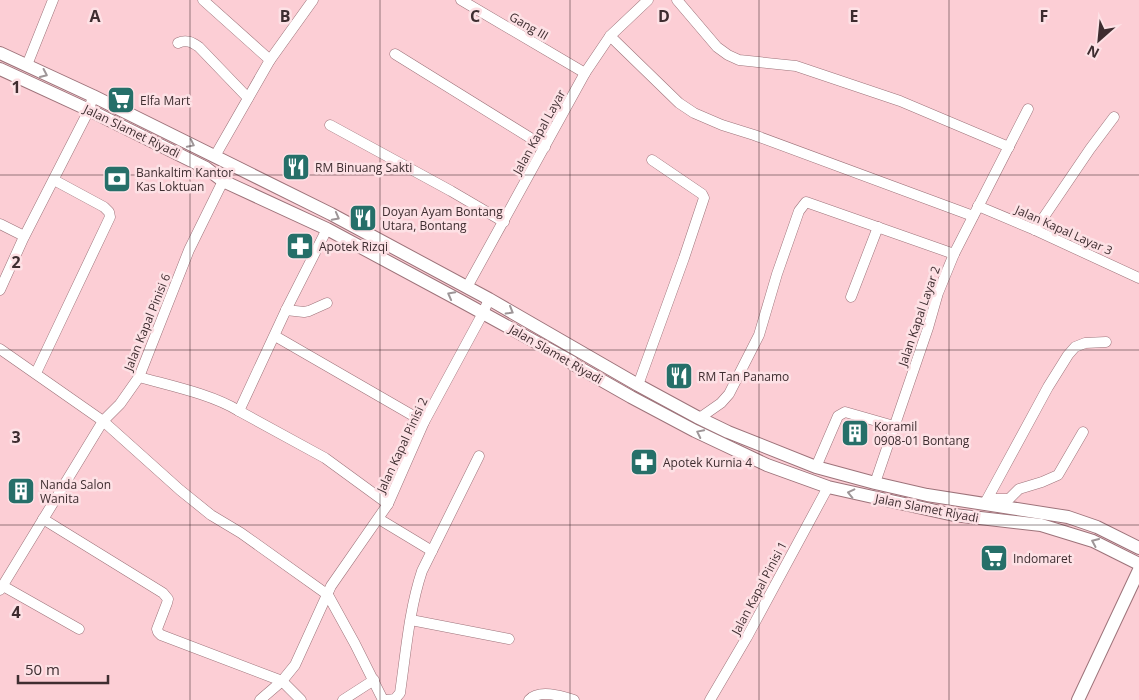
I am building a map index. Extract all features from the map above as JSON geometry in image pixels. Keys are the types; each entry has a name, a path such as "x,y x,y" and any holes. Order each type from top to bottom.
{"street":[{"path":"26,65 53,0"},
{"path":"203,0 270,60"},
{"path":"214,156 270,60 313,0"},
{"name":"Gang III","path":"461,0 585,73"},
{"name":"Jalan Kapal Layar","path":"467,288 585,73 610,36 648,0"},
{"path":"677,0 717,47 739,60 796,66 900,101 1009,147"},
{"path":"610,36 679,103 694,113 722,125 754,135 973,216"},
{"path":"178,43 182,40 199,47 248,98"},
{"name":"Jalan Slamet Riyadi","path":"0,53 93,96 331,214 489,299 638,386 697,417 773,451 816,467 875,483 927,494 986,501 1068,517 1097,527 1139,548"},
{"path":"395,54 545,146"},
{"name":"Jalan Slamet Riyadi","path":"0,69 89,110 206,168 223,181 327,229 483,313 687,427 767,464 828,487 954,515 1041,525 1093,541 1139,564"},
{"path":"0,290 24,236 89,110 93,96"},
{"name":"Jalan Kapal Layar 2","path":"875,483 928,328 938,293 954,254 1028,109"},
{"path":"1036,230 1090,149 1114,117"},
{"path":"330,124 504,222"},
{"path":"638,386 704,198 702,194 652,160"},
{"path":"36,374 110,217 109,212 104,207 54,180"},
{"name":"Jalan Kapal Pinisi 6","path":"2,588 103,421 120,404 139,377 189,250 223,181"},
{"path":"697,417 701,417 721,403 729,394 759,335 777,274 799,211 806,202 954,254"},
{"name":"Jalan Kapal Layar 3","path":"978,206 1036,230 1139,278"},
{"path":"0,224 24,236"},
{"path":"851,297 878,227"},
{"path":"240,412 286,310 327,229"},
{"name":"Jalan Kapal Pinisi 2","path":"260,700 295,665 331,586 388,504 424,422 489,299"},
{"path":"286,310 304,312 327,303"},
{"path":"274,336 424,422"},
{"path":"986,501 1048,387 1068,355 1076,347 1085,343 1106,342"},
{"path":"0,349 103,421 211,515 240,533 328,595 385,700 396,699 400,692 411,620 422,571 479,456"},
{"path":"139,377 228,404 325,458 388,504"},
{"path":"816,467 838,416 845,412 894,426"},
{"path":"986,501 1009,498 1020,489 1058,475 1083,432"},
{"path":"767,464 773,451"},
{"name":"Jalan Kapal Pinisi 1","path":"710,700 747,637 828,487"},
{"path":"43,519 163,593 168,599 157,629 161,635 282,680 301,700"},
{"path":"379,519 432,551"},
{"path":"1078,700 1139,570"},
{"path":"2,588 79,629"},
{"path":"411,620 509,639"},
{"path":"343,700 374,680"},
{"path":"529,700 533,695 539,694 562,696 574,700"}],"place":[{"name":"Elfa Mart","path":"121,100"},
{"name":"RM Binuang Sakti","path":"296,167"},
{"name":"Bankaltim Kantor Kas Loktuan","path":"117,179"},
{"name":"Doyan Ayam Bontang Utara, Bontang","path":"363,218"},
{"name":"Apotek Rizqi","path":"300,246"},
{"name":"RM Tan Panamo","path":"679,376"},
{"name":"Koramil 0908-01 Bontang","path":"855,433"},
{"name":"Apotek Kurnia 4","path":"644,462"},
{"name":"Nanda Salon Wanita","path":"21,491"},
{"name":"Indomaret","path":"994,558"}]}
